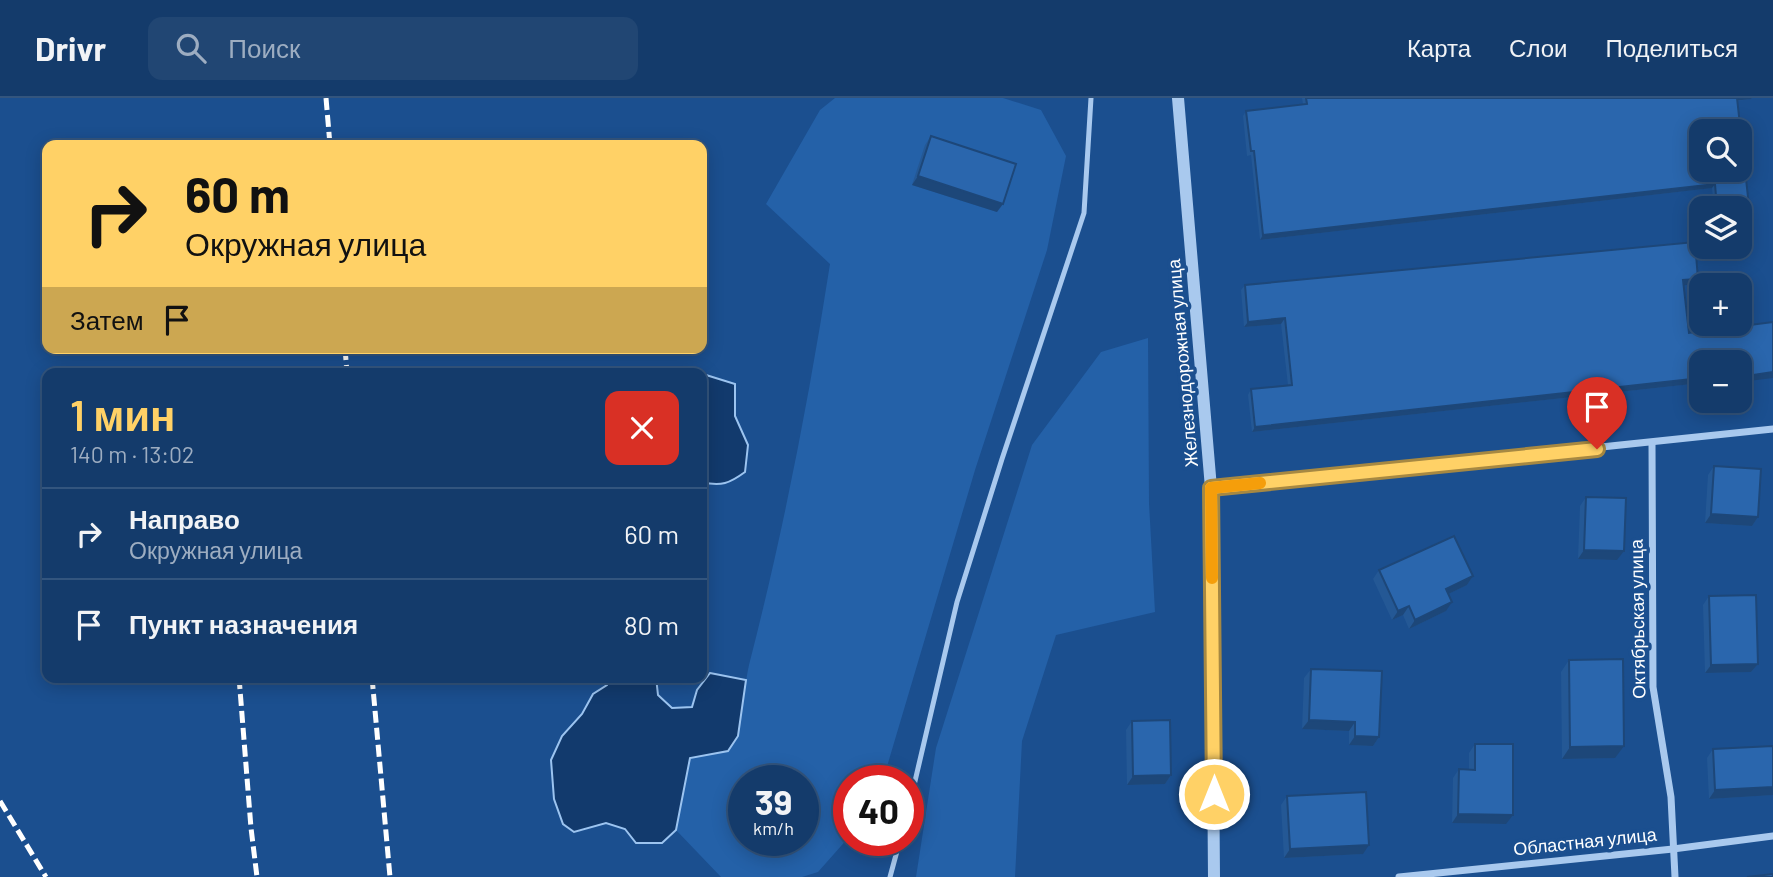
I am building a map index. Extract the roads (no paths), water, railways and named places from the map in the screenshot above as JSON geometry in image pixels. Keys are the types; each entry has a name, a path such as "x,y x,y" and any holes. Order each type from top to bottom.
{"street":[{"name":"Железнодорожная улица","path":"1178,98 1211,488 1214,877"},
{"path":"1211,488 1773,429"},
{"name":"Октябрьская улица","path":"1652,443 1653,687 1671,797 1675,877"},
{"name":"Областная улица","path":"1399,877 1773,836"}],"lane":[{"path":"919,765 957,602 1084,213 1091,98"},
{"path":"890,877 896,856"}],"railway":[{"path":"326,98 330,140"},
{"path":"345,354 347,368"},
{"path":"239,683 257,877"},
{"path":"373,683 390,877"},
{"path":"0,801 46,877"}]}
